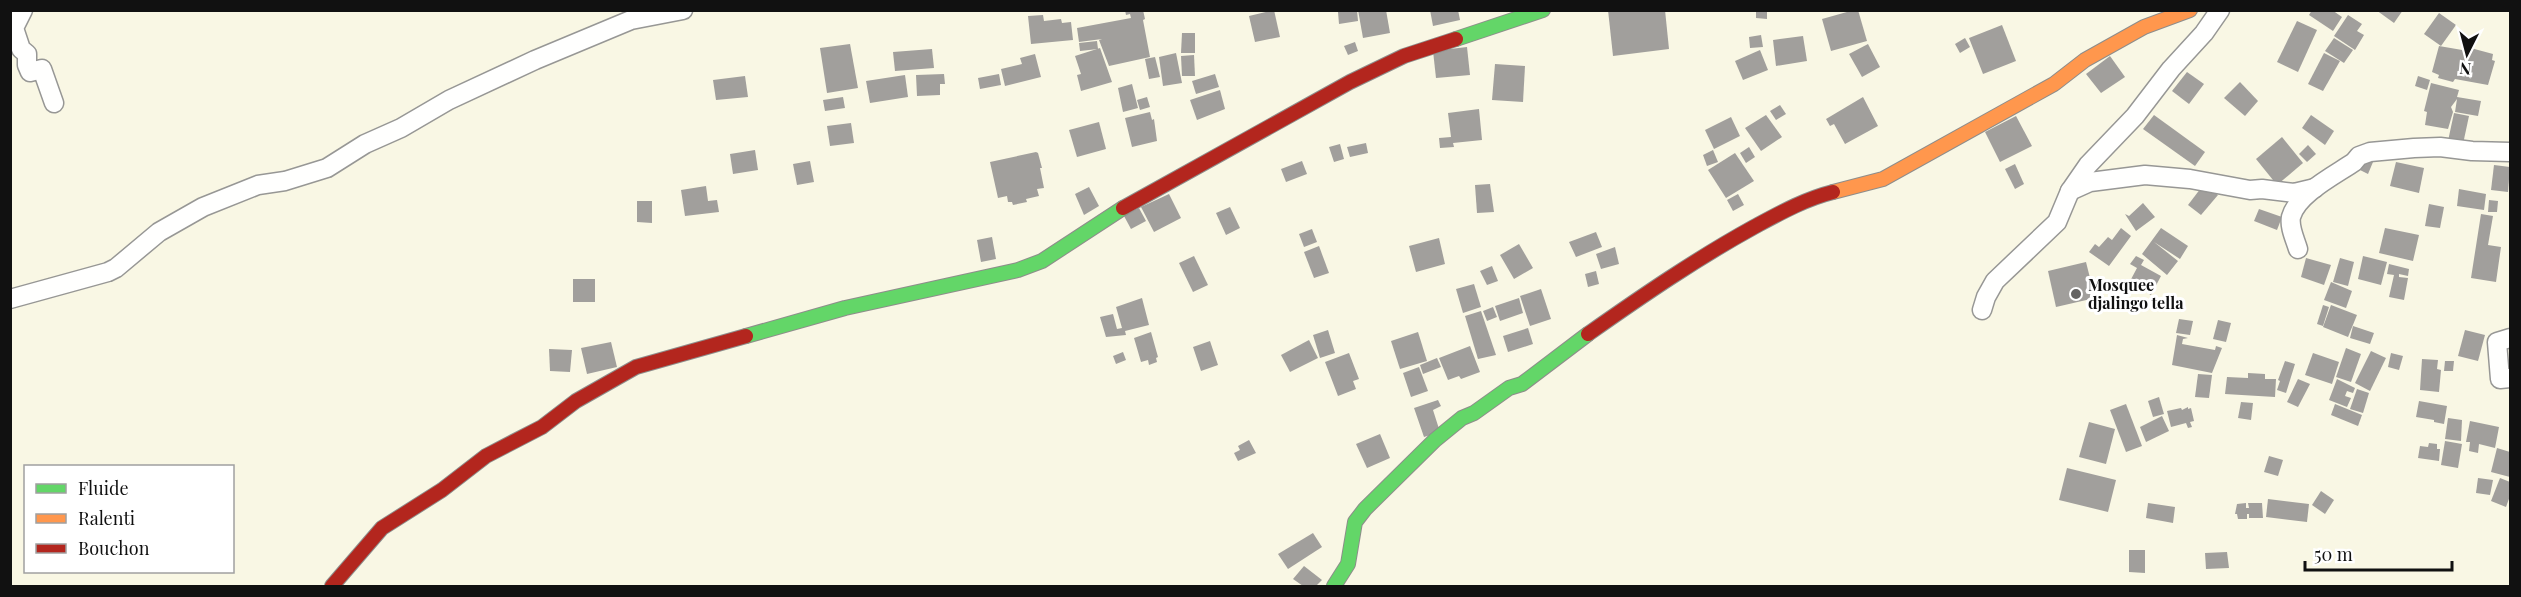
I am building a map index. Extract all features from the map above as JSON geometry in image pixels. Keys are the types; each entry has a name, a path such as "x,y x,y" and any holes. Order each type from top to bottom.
{"street":[{"path":"23,10 14,28 21,49 27,54 27,65 30,72 42,69 54,103"},
{"path":"10,299 108,272 159,232 203,207 258,185 285,181 327,168 365,144 535,60 632,20 682,10"},
{"path":"332,586 382,528 442,490 486,456 542,427 576,401 636,367 844,308 1018,270 1042,261 1112,214 1350,82 1404,56 1543,10"},
{"path":"1334,586 1348,564 1355,522 1365,508 1435,440 1462,418 1474,413 1509,388 1522,384 1558,354 1662,282 1723,244 1790,208 1814,197 1883,179 2054,84 2085,60 2144,27 2190,10"},
{"path":"1982,310 1995,281 2057,222 2070,191 2088,165 2135,116 2171,69 2204,33 2220,10"},
{"path":"2298,249 2291,218 2296,205 2359,156 2370,152 2440,147 2511,152"},
{"path":"2070,191 2090,182 2145,174 2190,179 2250,190 2262,189 2287,193 2317,188"},
{"path":"2511,338 2497,342 2500,379 2511,378"}],"shaded area":[{"path":"10,11 2510,11 2510,586 11,586"}],"building":[{"path":"1125,10 1143,10 1150,57 1109,66 1099,40 1102,39 1079,42 1077,28 1131,18 1130,14 1126,15"},
{"path":"1274,10 1280,37 1255,42 1249,16"},
{"path":"1357,10 1358,21 1339,24 1338,12"},
{"path":"1358,10 1386,10 1390,33 1363,38"},
{"path":"1430,10 1458,10 1460,20 1433,26"},
{"path":"1608,10 1665,10 1669,49 1613,56"},
{"path":"1756,10 1767,10 1767,19 1756,18"},
{"path":"1858,10 1867,41 1831,51 1822,19"},
{"path":"2312,10 2332,10 2342,17 2333,31 2309,15"},
{"path":"2376,10 2403,10 2394,23"},
{"path":"2439,13 2456,25 2441,46 2424,34"},
{"path":"1043,15 1044,21 1061,19 1062,23 1071,22 1073,40 1031,44 1028,16"},
{"path":"2348,15 2362,24 2357,31 2364,35 2355,50 2334,36"},
{"path":"2297,21 2317,30 2298,72 2277,62"},
{"path":"2002,25 2016,61 1983,74 1969,38"},
{"path":"1182,33 1195,33 1195,53 1181,53"},
{"path":"1761,35 1763,47 1750,48 1749,37"},
{"path":"1803,36 1807,61 1776,66 1773,40"},
{"path":"1965,38 1970,47 1960,53 1955,44"},
{"path":"2334,38 2353,50 2344,63 2325,51"},
{"path":"1097,41 1098,49 1080,51 1079,43"},
{"path":"1355,42 1358,51 1348,55 1344,46"},
{"path":"850,44 858,88 827,93 820,48"},
{"path":"1868,44 1880,67 1862,77 1849,54"},
{"path":"2439,46 2468,51 2467,47 2493,54 2492,60 2495,61 2488,85 2455,79 2453,82 2438,78 2439,75 2432,72"},
{"path":"1467,47 1470,75 1436,78 1433,51"},
{"path":"1100,48 1112,82 1081,91 1077,75 1081,74 1075,56"},
{"path":"932,49 934,68 895,71 893,52"},
{"path":"1760,50 1768,70 1743,80 1735,61"},
{"path":"1176,53 1182,83 1163,86 1159,57"},
{"path":"2324,53 2340,61 2323,91 2308,84"},
{"path":"1035,54 1041,77 1005,86 1001,69 1022,64 1020,58"},
{"path":"1194,55 1195,76 1182,76 1181,56"},
{"path":"2110,56 2125,77 2101,93 2086,74"},
{"path":"1155,57 1160,77 1149,79 1145,59"},
{"path":"1495,64 1525,66 1523,102 1492,100"},
{"path":"2187,72 2204,84 2189,104 2172,91"},
{"path":"944,74 945,84 940,84 940,95 917,96 916,75"},
{"path":"999,74 1001,85 980,89 978,78"},
{"path":"1215,74 1219,87 1196,94 1192,81"},
{"path":"905,75 908,97 870,103 866,81"},
{"path":"745,76 748,97 716,100 713,80"},
{"path":"2418,76 2430,80 2427,90 2415,86"},
{"path":"2240,82 2258,101 2245,116 2224,98"},
{"path":"2431,83 2459,90 2457,97 2481,101 2478,116 2455,112 2457,99 2451,107 2453,112 2448,129 2425,125 2427,112 2424,111"},
{"path":"1132,84 1138,108 1123,112 1118,88"},
{"path":"1220,90 1225,109 1197,120 1190,100"},
{"path":"843,97 845,108 825,111 823,100"},
{"path":"1147,97 1150,107 1140,110 1137,100"},
{"path":"1863,97 1878,126 1845,144 1834,124 1830,126 1826,119"},
{"path":"1780,105 1786,114 1776,120 1770,111"},
{"path":"1479,109 1482,140 1453,143 1454,147 1440,148 1439,138 1451,137 1448,113"},
{"path":"1150,112 1152,120 1154,119 1157,141 1132,147 1125,118"},
{"path":"2454,113 2469,116 2463,144 2448,141"},
{"path":"1766,115 1782,137 1761,151 1745,128"},
{"path":"2154,115 2205,152 2195,166 2143,129"},
{"path":"2311,115 2334,131 2325,145 2302,128"},
{"path":"2016,116 2032,146 2000,162 1985,132"},
{"path":"1731,117 1740,136 1714,149 1705,130"},
{"path":"1099,122 1106,149 1077,157 1069,130"},
{"path":"851,123 854,143 830,146 827,126"},
{"path":"2282,137 2303,163 2277,185 2256,159"},
{"path":"1366,143 1368,153 1350,157 1347,147"},
{"path":"1340,144 1344,159 1334,162 1329,147"},
{"path":"2308,145 2316,154 2307,162 2299,154"},
{"path":"1749,147 1755,157 1746,163 1740,153"},
{"path":"755,150 758,170 733,174 730,154"},
{"path":"1713,150 1718,162 1707,166 1703,155"},
{"path":"1036,152 1042,168 1040,168 1044,188 1037,189 1039,196 1013,205 1012,202 1008,202 1007,196 998,198 990,162"},
{"path":"1735,153 1754,181 1726,198 1708,170"},
{"path":"2363,157 2373,162 2368,174 2358,169"},
{"path":"810,161 814,182 797,185 793,164"},
{"path":"1302,161 1307,174 1286,182 1281,169"},
{"path":"2396,162 2424,168 2419,193 2390,186"},
{"path":"2015,164 2024,184 2015,189 2005,169"},
{"path":"2494,165 2510,167 2508,192 2491,190"},
{"path":"1490,184 1494,212 1477,213 1475,185"},
{"path":"2204,184 2218,195 2201,215 2188,205"},
{"path":"706,186 708,201 717,200 719,212 685,216 681,190"},
{"path":"1089,187 1099,206 1084,215 1075,194"},
{"path":"2459,189 2486,194 2484,210 2457,206"},
{"path":"1169,194 1181,218 1154,232 1141,207"},
{"path":"1738,194 1744,205 1733,211 1727,200"},
{"path":"2489,200 2498,201 2497,212 2488,212"},
{"path":"637,201 652,201 652,223 637,222"},
{"path":"2143,203 2155,217 2136,231 2125,214 2129,216"},
{"path":"2429,204 2444,207 2440,228 2425,226"},
{"path":"1230,207 1240,228 1226,235 1216,213"},
{"path":"1139,208 1146,221 1131,229 1124,216"},
{"path":"2259,209 2282,217 2277,230 2254,221"},
{"path":"2481,214 2493,216 2488,245 2501,247 2496,282 2471,278"},
{"path":"2121,228 2131,236 2109,266 2089,252 2095,244 2099,247 2108,237 2112,240"},
{"path":"2161,228 2188,246 2180,259 2154,242 2178,261 2167,275 2142,254"},
{"path":"2385,228 2419,235 2413,261 2379,253"},
{"path":"1312,229 1317,242 1304,247 1299,234"},
{"path":"1596,232 1602,247 1576,257 1569,242"},
{"path":"992,237 996,259 981,262 977,240"},
{"path":"1439,238 1445,264 1416,272 1409,246"},
{"path":"1519,244 1533,268 1514,279 1500,255"},
{"path":"1319,246 1329,273 1314,278 1304,252"},
{"path":"1615,247 1619,264 1601,269 1596,254"},
{"path":"1194,256 1208,285 1193,292 1179,263"},
{"path":"2136,256 2144,260 2141,265 2161,276 2151,295 2129,283 2137,268 2130,264"},
{"path":"2363,256 2387,262 2381,285 2358,279"},
{"path":"2306,258 2331,265 2324,285 2301,277"},
{"path":"2340,258 2354,262 2348,286 2333,282"},
{"path":"2086,262 2095,298 2056,307 2048,271"},
{"path":"2389,264 2409,269 2408,276 2399,274 2399,277 2408,278 2404,300 2389,297 2394,275 2387,274"},
{"path":"1492,266 1498,281 1487,285 1480,271"},
{"path":"1596,271 1599,284 1588,287 1585,274"},
{"path":"573,279 595,279 595,302 573,302"},
{"path":"2331,282 2352,291 2346,308 2324,300"},
{"path":"1474,284 1481,307 1463,313 1456,289"},
{"path":"1541,289 1551,319 1530,326 1520,296"},
{"path":"1142,298 1149,325 1125,331 1126,335 1106,337 1100,317 1113,314 1117,329 1122,328 1116,307"},
{"path":"1519,298 1523,313 1500,321 1495,306"},
{"path":"2323,305 2329,307 2323,326 2317,324"},
{"path":"2331,305 2357,315 2348,337 2323,327"},
{"path":"1493,307 1497,317 1487,321 1483,311"},
{"path":"1481,311 1496,355 1478,359 1465,316"},
{"path":"2179,319 2193,321 2190,335 2176,333"},
{"path":"2218,320 2231,323 2226,342 2213,339"},
{"path":"2353,326 2374,333 2370,344 2350,338"},
{"path":"1528,328 1533,344 1508,352 1503,336"},
{"path":"1328,330 1335,353 1320,358 1313,335"},
{"path":"2465,330 2485,335 2478,361 2458,356"},
{"path":"1151,332 1158,357 1157,362 1149,365 1148,360 1141,362 1134,338"},
{"path":"1418,332 1427,361 1400,369 1391,341"},
{"path":"2177,335 2188,338 2183,339 2182,344 2215,350 2216,346 2222,348 2212,373 2172,365"},
{"path":"1309,340 1318,358 1290,372 1281,355"},
{"path":"1210,341 1218,365 1201,371 1193,347"},
{"path":"611,342 617,367 587,374 581,348"},
{"path":"1470,346 1480,372 1461,379 1459,376 1448,380 1439,358"},
{"path":"2346,348 2361,354 2351,382 2336,377"},
{"path":"549,349 572,350 570,372 550,371"},
{"path":"2371,351 2386,358 2370,391 2355,383"},
{"path":"1123,352 1126,360 1116,364 1113,356"},
{"path":"1349,353 1359,379 1353,381 1356,389 1338,396 1325,362"},
{"path":"2313,353 2339,362 2332,384 2305,375"},
{"path":"2391,353 2403,356 2399,370 2388,367"},
{"path":"1437,358 1441,367 1423,374 1420,365"},
{"path":"2422,359 2438,360 2437,369 2441,370 2439,392 2420,390"},
{"path":"2285,361 2295,364 2286,393 2277,390"},
{"path":"2445,361 2454,361 2453,371 2444,371"},
{"path":"1419,367 1428,391 1411,397 1403,373"},
{"path":"2248,373 2265,374 2265,379 2276,379 2275,397 2225,394 2227,377 2248,378"},
{"path":"2198,374 2212,375 2209,398 2195,397"},
{"path":"2298,379 2310,384 2298,407 2287,402"},
{"path":"2337,379 2355,388 2353,393 2347,391 2345,396 2351,398 2347,407 2329,400"},
{"path":"2357,389 2369,393 2363,413 2350,409"},
{"path":"2159,397 2164,414 2153,417 2148,401"},
{"path":"1438,400 1441,406 1433,410 1440,432 1424,437 1414,408"},
{"path":"2419,401 2447,406 2444,424 2416,417"},
{"path":"2241,402 2253,403 2251,420 2238,418"},
{"path":"2126,404 2142,446 2126,452 2110,410"},
{"path":"2335,404 2362,415 2358,426 2331,415"},
{"path":"2188,407 2188,409 2191,408 2194,421 2190,422 2192,427 2188,428 2186,423 2171,427 2167,411 2181,408 2182,410"},
{"path":"2162,416 2169,431 2146,442 2140,427"},
{"path":"2448,418 2462,420 2461,441 2445,439"},
{"path":"2470,421 2499,427 2495,448 2479,444 2478,453 2469,451 2470,442 2466,442"},
{"path":"2089,422 2115,429 2106,464 2079,457"},
{"path":"1380,434 1390,458 1367,468 1356,444"},
{"path":"1249,440 1256,453 1238,461 1234,453 1240,450 1238,446"},
{"path":"2445,441 2462,444 2458,468 2441,465"},
{"path":"2429,443 2437,444 2437,449 2440,449 2439,461 2418,458 2420,446 2428,447"},
{"path":"2497,448 2510,452 2510,477 2491,472"},
{"path":"2269,456 2283,460 2278,476 2264,472"},
{"path":"2067,468 2116,480 2108,512 2059,500"},
{"path":"2478,478 2493,480 2490,495 2476,493"},
{"path":"2500,478 2510,482 2510,496 2506,507 2491,501"},
{"path":"2321,491 2334,500 2325,514 2312,505"},
{"path":"2268,499 2309,504 2307,522 2266,517"},
{"path":"2148,503 2175,507 2173,523 2146,518"},
{"path":"2246,503 2246,508 2249,508 2248,503 2262,503 2263,518 2249,518 2247,514 2247,519 2238,519 2235,514 2237,504"},
{"path":"1313,533 1322,547 1288,569 1278,554"},
{"path":"2129,550 2145,550 2145,573 2129,572"},
{"path":"2227,552 2229,568 2206,569 2205,553"},
{"path":"1304,566 1322,580 1316,586 1303,586 1293,579"}],"traffic: fast":[{"path":"1456,39 1543,10"},
{"path":"746,336 845,308 1018,270 1042,261 1123,208"},
{"path":"1334,586 1348,564 1355,522 1365,509 1435,440 1462,418 1474,413 1509,388 1522,384 1588,334"}],"traffic: slow":[{"path":"1833,192 1883,179 2054,84 2085,60 2144,27 2190,10"}],"traffic: jam":[{"path":"1123,208 1350,82 1404,56 1456,39"},
{"path":"1588,334 1732,239 1812,198 1833,192"},
{"path":"332,586 382,528 442,490 486,456 542,427 576,401 636,367 746,336"}],"place":[{"name":"Mosquee djalingo tella","path":"2076,294"}]}
